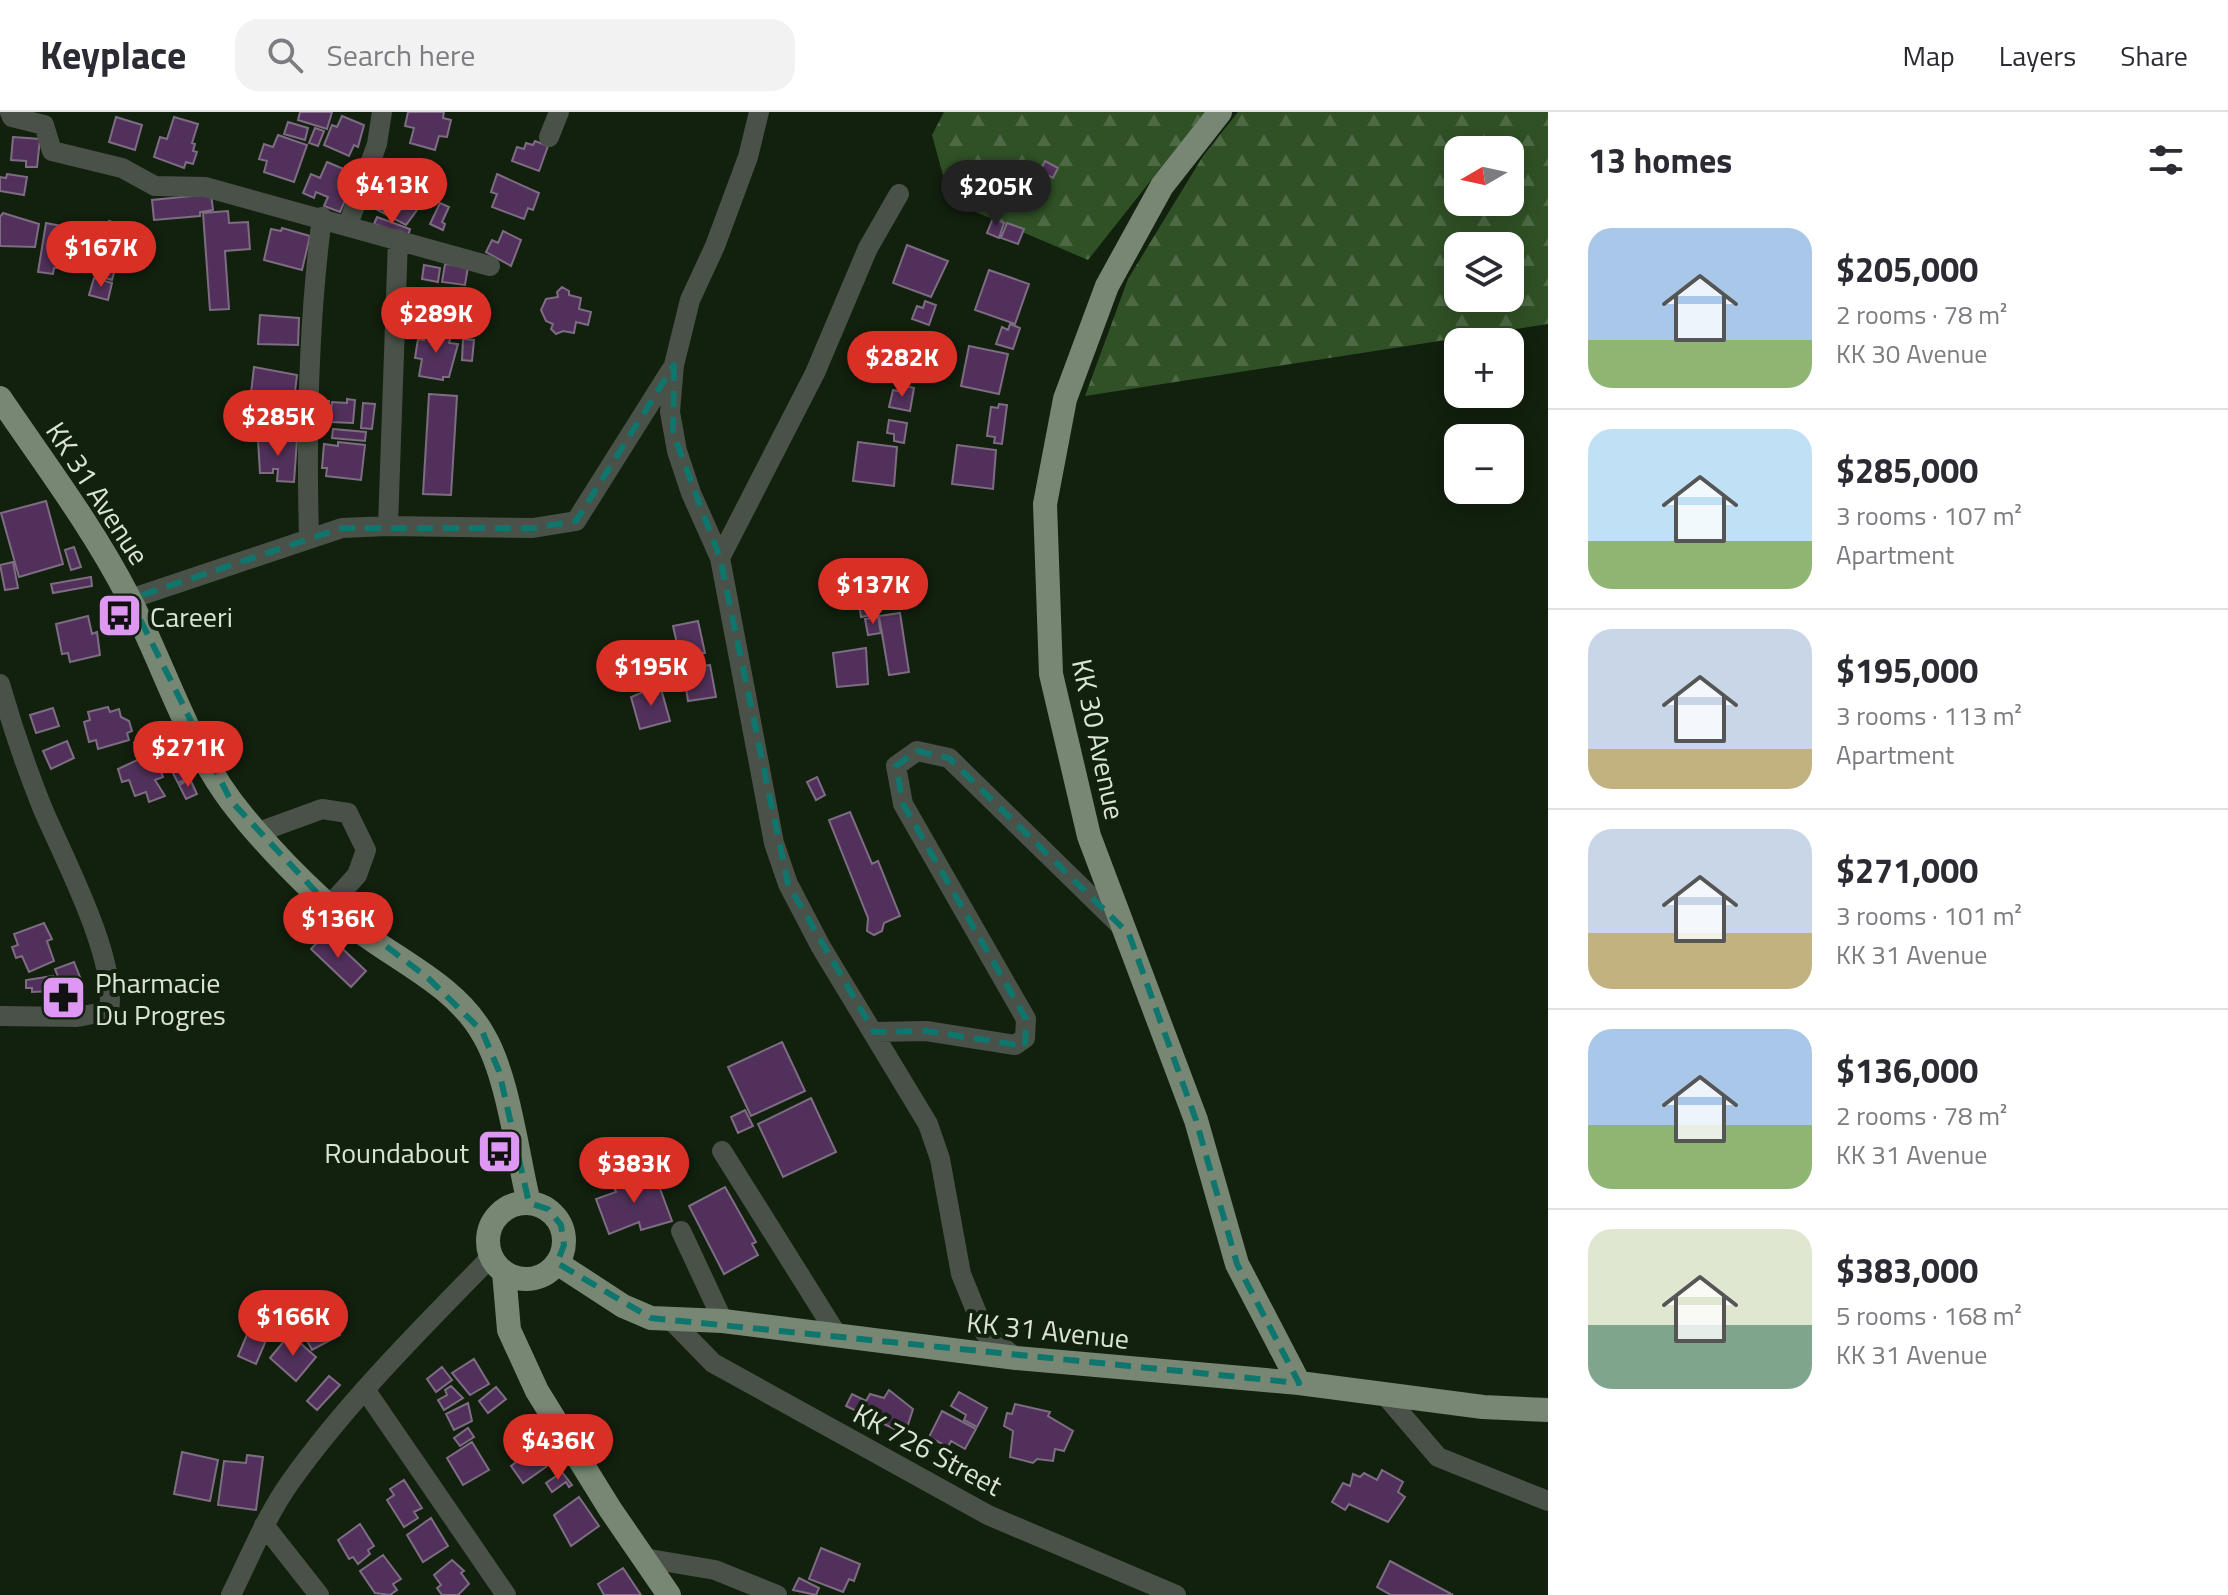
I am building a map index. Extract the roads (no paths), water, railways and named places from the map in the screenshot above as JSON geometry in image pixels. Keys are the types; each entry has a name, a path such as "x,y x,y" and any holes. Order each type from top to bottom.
{"main road":[{"name":"KK 30 Avenue","path":"1220,112 1162,186 1107,286 1065,399 1045,504 1051,674 1089,836 1129,934 1196,1120 1237,1264 1299,1383"},
{"name":"KK 31 Avenue","path":"0,398 103,548 197,741 231,801 330,905 469,1012 482,1031 499,1071 529,1203"},
{"path":"498,1265 533,1279 557,1263 564,1245 561,1225 548,1209 529,1203 510,1206 495,1219 488,1237 498,1265 506,1316 523,1364 610,1509 669,1595"},
{"name":"KK 31 Avenue","path":"557,1263 634,1312 672,1321 723,1321 1016,1358 1299,1383 1483,1407 1548,1410"}],"street":[{"path":"10,112 12,117 44,125 52,151 122,168 155,186 205,187 490,266"},
{"path":"348,225 377,144 382,112"},
{"path":"549,137 559,112"},
{"path":"759,112 748,157 715,246 690,300 674,365 673,433 691,493 720,558 779,856 788,884 821,947 874,1032 932,1136 940,1159 961,1274 983,1328 1016,1358"},
{"path":"720,558 815,373 868,248 899,194"},
{"path":"309,538 306,421 311,304 322,217"},
{"path":"388,526 398,239"},
{"path":"130,599 342,528 533,528 576,521 674,365"},
{"path":"0,684 20,752 81,892 106,967 111,998 109,1011 77,1017 0,1016"},
{"path":"874,1032 926,1031 1015,1045 1025,1038 1026,1019 903,804 896,766 917,751 949,758 1129,934"},
{"path":"259,832 322,809 348,813 366,850 357,875 330,905"},
{"path":"722,1151 836,1333"},
{"path":"681,1231 723,1321"},
{"path":"231,1595 264,1525 290,1482 366,1391 498,1265"},
{"name":"KK 726 Street","path":"672,1321 713,1363 988,1515 1176,1595"},
{"path":"366,1391 506,1595"},
{"path":"1385,1395 1438,1457 1548,1501"},
{"path":"264,1525 319,1595"},
{"path":"644,1558 715,1570 777,1595"}],"place":[{"name":"Careeri","path":"119,616"},
{"name":"Pharmacie Du Progres","path":"64,998"},
{"name":"Roundabout","path":"500,1152"}]}
